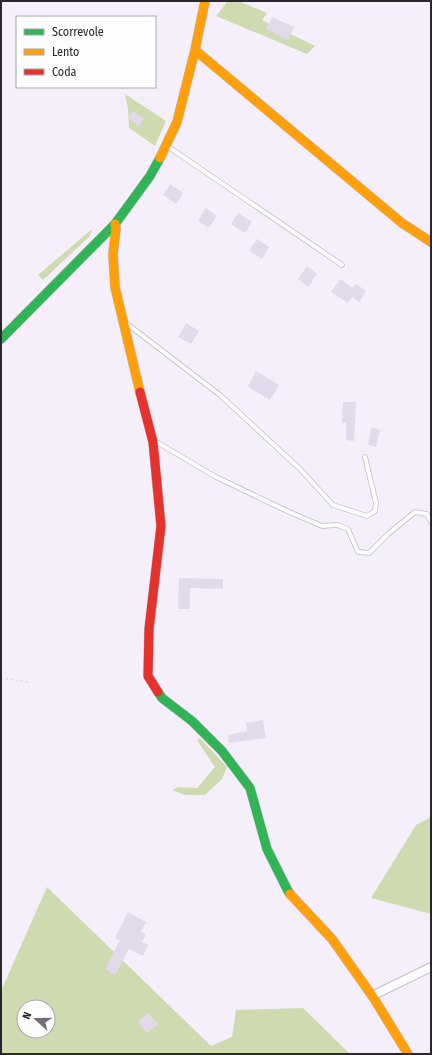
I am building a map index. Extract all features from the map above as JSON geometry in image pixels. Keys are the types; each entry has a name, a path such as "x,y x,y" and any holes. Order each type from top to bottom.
{"street":[{"path":"1,339 115,224 150,176 177,122 195,50 205,1"},
{"path":"195,50 402,223 431,242"},
{"path":"115,224 116,228 113,254 115,287 153,442 161,526 149,629 148,676 162,698 192,722 222,751 250,788 267,849 288,891 332,939 372,996 408,1054"},
{"path":"372,996 431,967"}],"lane":[{"path":"166,146 342,265"},
{"path":"123,321 220,395 300,469 333,505 367,516 374,511 376,503 365,457"},
{"path":"153,442 156,441 214,476 287,511 322,526 337,525 348,530 358,552 369,553 388,534 415,512 427,514 431,522"}],"path":[{"path":"1,678 28,682"}],"green space":[{"path":"228,1 238,1 267,13 262,20 315,46 307,54 216,16"},
{"path":"125,94 166,121 155,146 129,128 128,108"},
{"path":"92,229 90,236 43,280 38,275"},
{"path":"200,738 227,767 222,779 205,795 185,795 172,790 178,787 197,788 215,767 197,740"},
{"path":"431,817 431,914 371,898 416,825"},
{"path":"47,887 211,1046 232,1037 236,1010 303,1008 350,1054 1,1054 1,991"}],"building":[{"path":"272,17 294,27 288,40 266,29"},
{"path":"133,111 144,118 139,126 128,118"},
{"path":"170,184 183,193 176,204 163,195"},
{"path":"206,208 217,216 209,228 198,221"},
{"path":"238,213 252,222 245,233 231,224"},
{"path":"257,239 269,247 262,259 249,251"},
{"path":"307,266 317,274 308,287 298,279"},
{"path":"340,279 353,288 356,284 366,291 359,302 352,297 348,303 331,292"},
{"path":"186,323 199,331 191,344 178,337"},
{"path":"256,371 279,385 270,400 248,387"},
{"path":"343,402 356,402 354,441 346,440 346,423 342,423"},
{"path":"371,427 380,430 376,447 368,445"},
{"path":"179,578 223,579 223,589 190,588 190,609 178,609"},
{"path":"263,720 266,738 229,743 228,735 247,731 246,723"},
{"path":"128,912 146,922 141,932 146,934 142,942 148,945 143,956 129,949 115,975 105,969 120,940 115,938"},
{"path":"148,1013 158,1024 147,1033 138,1022"}],"traffic: fast":[{"path":"1,339 115,224 150,176 160,158"},
{"path":"158,692 162,698 192,721 222,751 250,788 267,849 290,894"}],"traffic: slow":[{"path":"160,158 177,122 195,50 205,1"},
{"path":"195,50 402,223 431,242"},
{"path":"115,224 116,228 113,254 115,287 140,392"},
{"path":"290,894 332,939 373,997 408,1054"}],"traffic: jam":[{"path":"140,392 153,442 161,526 149,629 148,676 158,692"}]}
